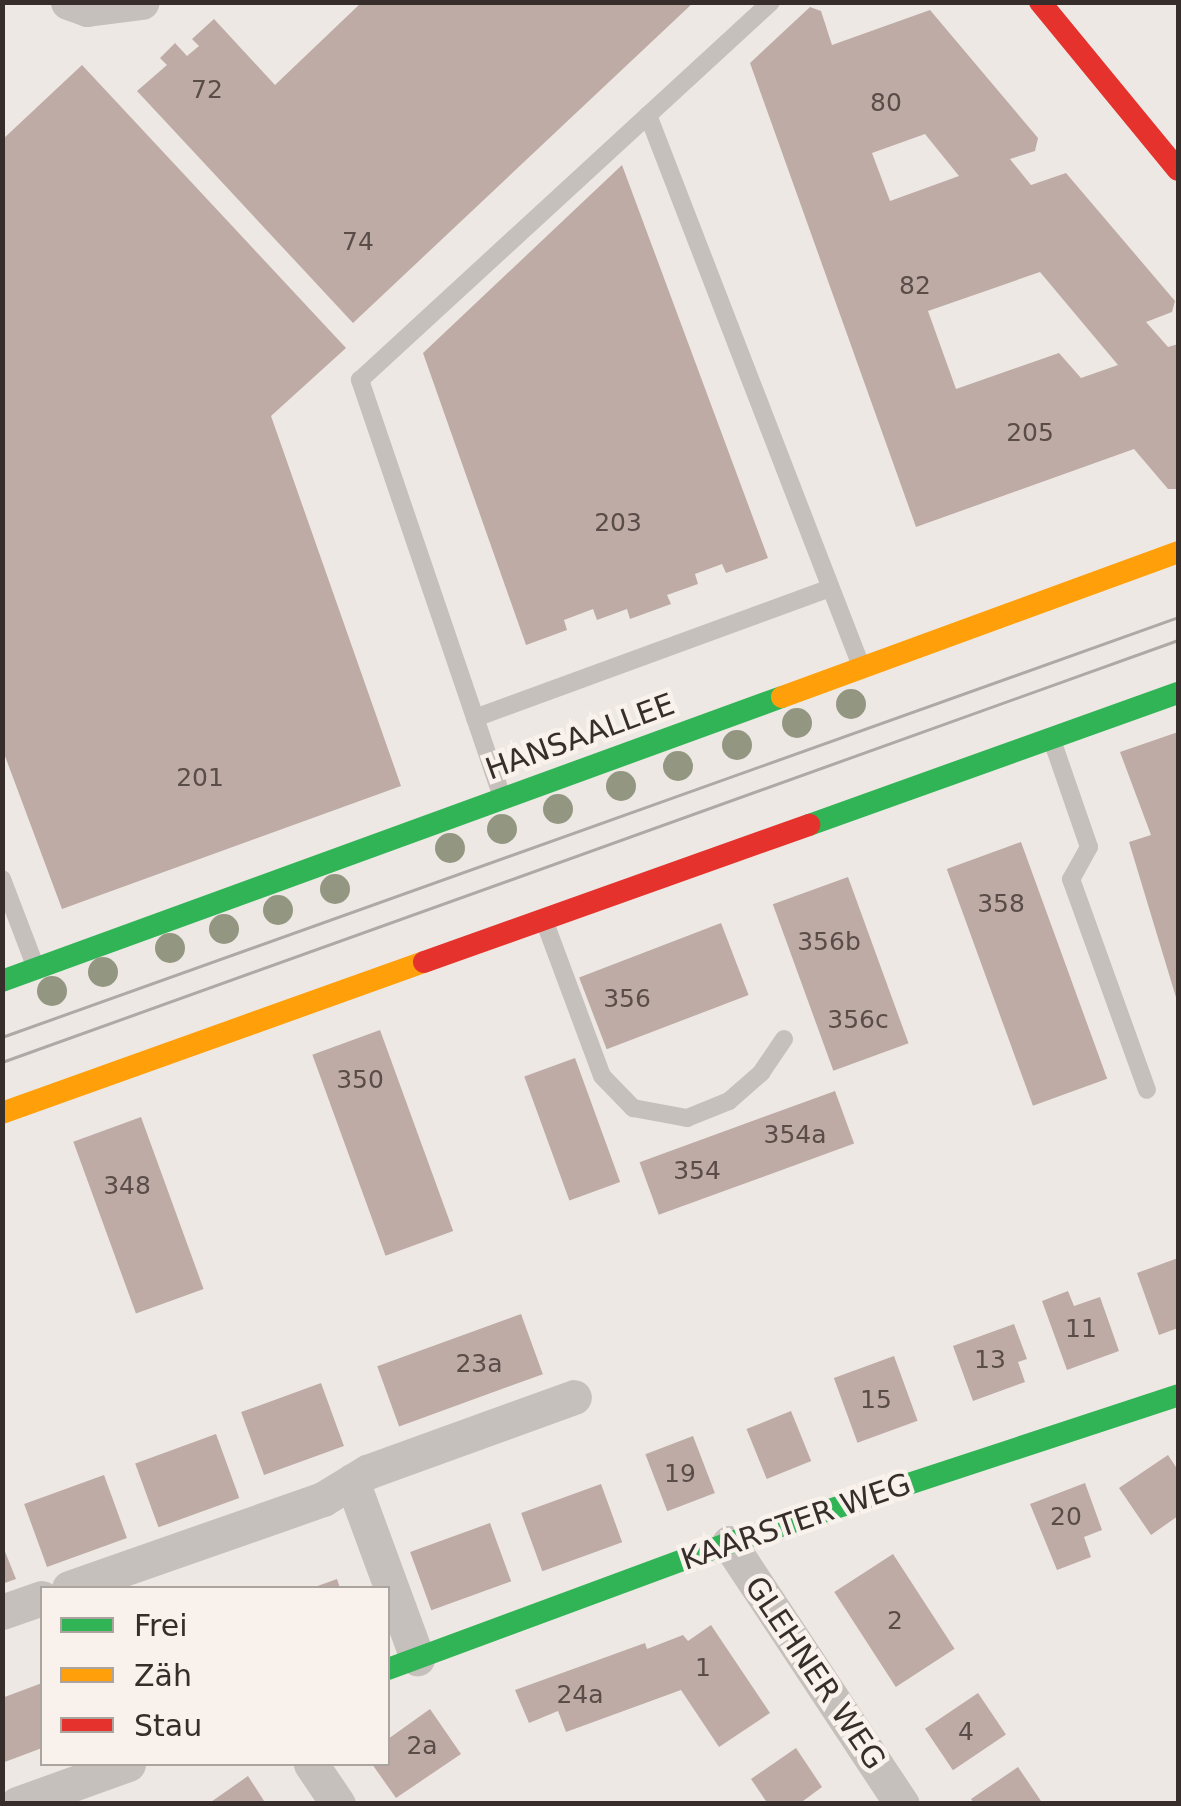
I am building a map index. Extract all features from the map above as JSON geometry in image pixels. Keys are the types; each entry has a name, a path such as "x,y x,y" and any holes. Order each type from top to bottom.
{"street":[{"path":"68,2 86,9 142,2"},
{"path":"1040,2 1162,137 1178,170"},
{"name":"HANSAALLEE","path":"2,980 1178,552"},
{"path":"2,1113 1178,692"},
{"name":"KAARSTER WEG","path":"390,1620 402,1664 728,1543 1178,1395"},
{"path":"75,1586 323,1498 352,1481 574,1397"},
{"name":"KAARSTER WEG","path":"352,1481 381,1586"},
{"name":"GLEHNER WEG","path":"728,1543 902,1804"},
{"path":"2,1612 40,1599"},
{"path":"16,1804 122,1766"},
{"path":"312,1766 338,1804"}],"lane":[{"path":"502,798 360,380 771,2"},
{"path":"648,115 861,666"},
{"path":"475,718 830,588"},
{"path":"1052,738 1089,847 1071,879 1148,1090"},
{"path":"2,879 36,968"},
{"path":"544,920 602,1076 632,1108 687,1118 729,1102 761,1074 784,1039"}],"building":[{"path":"362,2 694,2 353,323 137,91 167,65 160,58 175,43 187,56 199,46 192,39 214,19 275,85"},
{"path":"810,7 821,11 832,45 930,10 1038,138 1035,151 1010,159 1031,185 1066,173 1175,301 1172,312 1146,322 1168,347 1178,344 1178,489 1168,489 1134,449 916,527 750,63","holes":["925,134 959,176 890,201 872,153","1040,272 1118,365 1081,378 1059,353 956,389 928,311"]},
{"path":"82,65 346,348 271,416 401,786 62,909 2,748 2,140"},
{"path":"622,165 768,558 726,573 722,564 695,574 698,584 667,595 671,604 630,619 627,609 597,620 593,609 564,620 567,630 526,645 423,353"},
{"path":"1178,732 1178,1004 1129,842 1151,835 1120,752"},
{"path":"1021,842 1107,1079 1033,1106 947,869"},
{"path":"848,877 909,1043 833,1071 773,904"},
{"path":"721,923 749,995 607,1049 579,977"},
{"path":"380,1030 453,1231 386,1256 312,1055"},
{"path":"575,1058 620,1182 569,1201 524,1076"},
{"path":"835,1091 854,1144 659,1215 640,1162"},
{"path":"141,1117 204,1289 136,1314 73,1142"},
{"path":"1178,1258 1178,1328 1159,1335 1137,1273"},
{"path":"1068,1291 1074,1306 1100,1297 1119,1351 1067,1370 1042,1301"},
{"path":"521,1314 543,1374 399,1426 377,1366"},
{"path":"1014,1324 1027,1359 1018,1362 1025,1382 973,1401 953,1346"},
{"path":"894,1356 918,1421 857,1443 834,1378"},
{"path":"321,1383 344,1446 264,1475 241,1412"},
{"path":"791,1411 811,1461 767,1479 746,1429"},
{"path":"216,1434 239,1498 158,1527 135,1463"},
{"path":"693,1436 715,1493 667,1511 645,1454"},
{"path":"1168,1455 1178,1470 1178,1516 1151,1535 1119,1488"},
{"path":"104,1475 127,1538 47,1567 24,1504"},
{"path":"1085,1483 1102,1530 1084,1537 1091,1557 1057,1570 1030,1504"},
{"path":"601,1484 622,1542 542,1571 521,1513"},
{"path":"490,1523 511,1581 431,1610 410,1552"},
{"path":"2,1544 16,1579 2,1584"},
{"path":"893,1554 955,1649 896,1687 834,1592"},
{"path":"337,1579 339,1586 318,1586"},
{"path":"711,1625 770,1713 719,1747 681,1690 566,1732 558,1711 529,1723 515,1690 645,1643 647,1649 683,1635 688,1641"},
{"path":"40,1684 40,1749 2,1763 2,1698"},
{"path":"978,1693 1006,1734 953,1770 925,1729"},
{"path":"430,1709 461,1754 396,1798 373,1766 390,1766 390,1738"},
{"path":"796,1748 822,1787 799,1804 768,1804 751,1779"},
{"path":"1018,1767 1043,1804 974,1804 971,1799"},
{"path":"248,1776 266,1804 208,1804"}],"tram line":[{"path":"2,1037 1178,617"},
{"path":"2,1062 1178,640"}],"traffic: fast":[{"path":"809,825 1178,693"},
{"path":"2,981 782,697"},
{"path":"390,1668 729,1543 1178,1395"}],"traffic: slow":[{"path":"782,697 1178,552"},
{"path":"2,1113 424,962"}],"traffic: jam":[{"path":"1040,2 1178,170"},
{"path":"424,962 809,825"}]}
